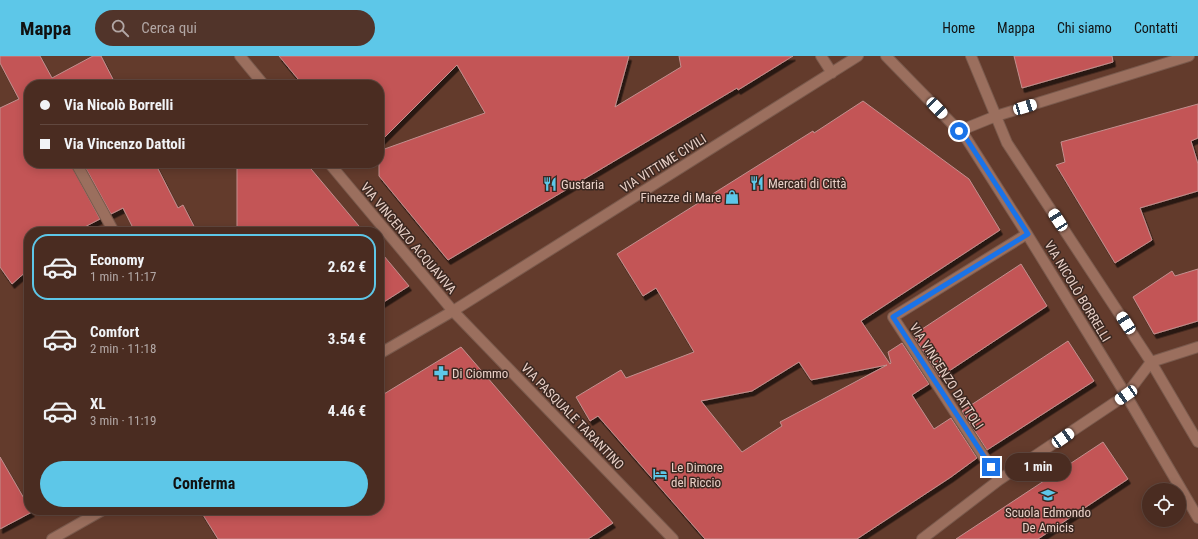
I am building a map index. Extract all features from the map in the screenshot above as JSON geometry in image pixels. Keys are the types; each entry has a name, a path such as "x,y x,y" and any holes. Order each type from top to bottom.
{"street":[{"path":"240,56 260,80"},
{"path":"821,56 832,73"},
{"name":"VIA VITTIME CIVILI","path":"384,351 454,311 858,56"},
{"name":"VIA NICOLÒ BORRELLI","path":"886,56 966,138 1028,234 1126,395 1198,518"},
{"name":"VIA NICOLÒ BORRELLI","path":"971,56 1007,143 1151,362 1198,442"},
{"path":"959,131 996,116 1189,56"},
{"path":"79,168 111,227"},
{"name":"VIA VINCENZO ACQUAVIVA","path":"333,168 383,227"},
{"name":"VIA VINCENZO ACQUAVIVA","path":"384,228 454,311"},
{"name":"VIA VINCENZO DATTOLI","path":"999,480 893,317 1028,234"},
{"name":"VIA PASQUALE TARANTINO","path":"454,311 673,539"},
{"path":"922,539 999,480 1126,395 1151,362 1198,348"},
{"path":"52,539 95,515"}],"building":[{"path":"0,56 40,56 52,78 93,56 101,56 113,80 24,80 24,168 73,168 100,219 85,227 24,227 24,273 12,284 0,267 0,108 19,99 0,63"},
{"path":"279,56 629,56 615,107 681,67 679,56 793,56 738,90 737,88 448,260 379,176 379,168 384,168 384,149 485,113 457,65 384,138 384,80 299,80"},
{"path":"1014,56 1112,56 1113,62 1022,88"},
{"path":"863,101 969,179 1000,230 861,321 890,364 888,352 902,343 929,384 912,395 934,429 951,418 977,458 951,477 857,539 705,539 598,416 590,421 576,397 621,370 626,378 694,352 656,288 643,296 617,254 813,131 814,133","holes":["799,362 811,380 887,365 780,422 782,426 742,452 701,401 752,391"]},
{"path":"1198,104 1198,138 1191,141 1198,164 1198,191 1140,208 1152,240 1115,263 1056,165 1065,162 1061,142"},
{"path":"86,168 158,168 178,208 183,205 194,227 132,227 123,208 111,214"},
{"path":"237,168 310,168 360,227 237,227"},
{"path":"384,256 409,286 384,302"},
{"path":"1021,264 1047,306 940,377 913,335"},
{"path":"1198,269 1198,321 1154,334 1133,297 1172,271 1175,276"},
{"path":"1068,341 1094,381 987,450 962,411"},
{"path":"461,347 613,523 588,539 218,539 203,515 384,515 384,394"},
{"name":"Scuola Edmondo De Amicis","path":"1103,442 1128,479 1038,539 956,539"},
{"path":"0,457 24,498 24,515 26,515 0,529"}],"place":[{"name":"Mercati di Città","path":"757,183"},
{"name":"Gustaria","path":"550,184"},
{"name":"Finezze di Mare","path":"732,197"},
{"name":"Di Ciommo","path":"441,373"},
{"name":"Le Dimore del Riccio","path":"660,474"},
{"name":"Scuola Edmondo De Amicis","path":"1048,495"}],"route":[{"path":"959,131 966,138 1028,234 893,317 991,467"}]}
